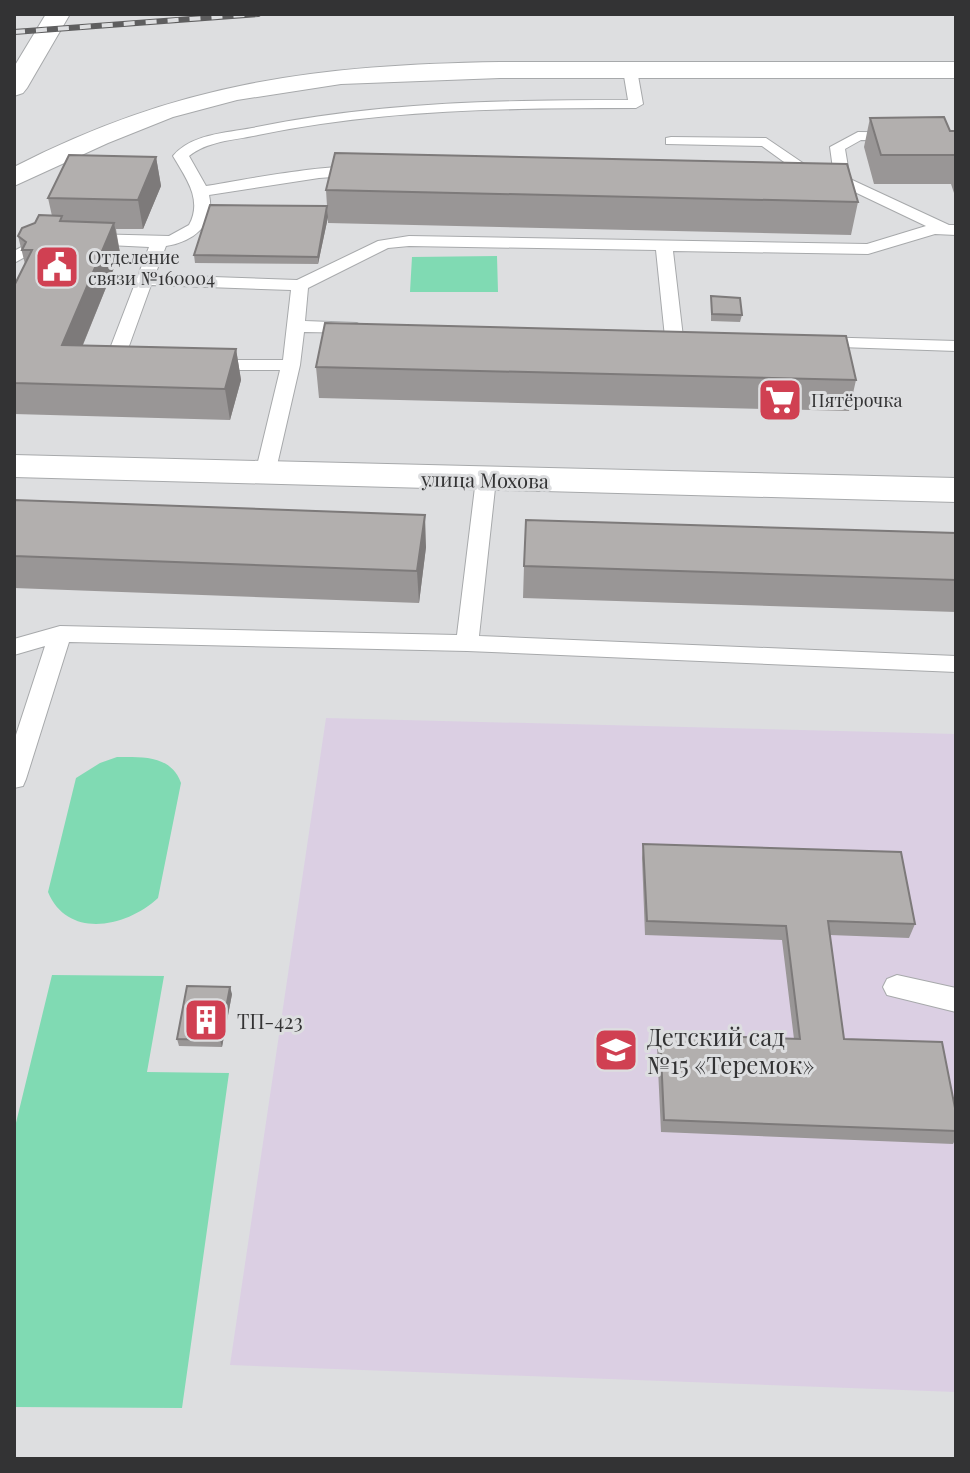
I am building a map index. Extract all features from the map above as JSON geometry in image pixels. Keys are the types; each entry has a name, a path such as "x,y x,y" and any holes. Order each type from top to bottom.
{"main road":[{"path":"14,88 21,64 54,21"},
{"path":"14,153 86,118 153,91 232,71 297,61 440,54 956,55"},
{"path":"14,178 141,120 212,98 336,77 433,71 956,70"},
{"name":"улица Мохова","path":"14,466 956,490"}],"lane":[{"path":"14,258 46,238 183,240 194,230 203,205 200,192 181,156 192,146 270,128 393,108 459,104 636,104 630,70"},
{"path":"843,181 837,147 858,136 956,137"},
{"path":"671,141 766,142 818,180"},
{"path":"200,192 319,173 381,168"},
{"path":"787,179 843,181 949,229"},
{"path":"146,280 300,285 375,248 409,241 868,249 949,229"},
{"path":"156,364 141,364 125,357 120,346 159,242"},
{"path":"664,245 674,337"},
{"path":"265,474 291,365 300,285"},
{"path":"295,326 379,328"},
{"path":"804,341 956,346"},
{"path":"186,365 291,365"},
{"path":"467,643 486,479"},
{"path":"14,779 60,634"},
{"path":"14,647 60,634 467,643 956,664"},
{"path":"897,987 956,1000"}],"shaded area":[{"name":"Детский сад №15 «Теремок»","path":"326,718 956,734 956,1392 230,1365"}],"green space":[{"path":"497,256 498,292 410,292 412,257"},
{"path":"117,757 163,762 181,783 158,898 131,916 115,922 83,923 57,907 48,892 76,778 100,763"},
{"path":"52,975 164,976 147,1072 229,1073 182,1408 14,1407 14,1131"}],"building":[{"path":"944,117 950,131 956,131 956,155 881,155 870,118"},
{"path":"335,153 847,164 858,202 326,190"},
{"path":"69,155 156,157 138,200 48,198"},
{"path":"210,205 327,206 318,257 194,255"},
{"path":"39,215 62,216 60,221 114,223 62,345 236,349 225,389 14,383 14,286 32,250 22,250 26,242 18,236 22,228 35,223"},
{"path":"711,296 740,298 742,315 712,314"},
{"path":"325,323 846,336 856,380 316,367"},
{"path":"14,500 425,515 417,571 14,556"},
{"path":"526,520 956,533 956,580 524,566"},
{"path":"643,844 901,852 915,924 828,921 844,1039 942,1042 956,1113 956,1131 664,1120 660,1034 800,1039 786,926 647,921"},
{"name":"ТП-423","path":"187,986 230,987 220,1040 177,1039"}],"railway":[{"path":"14,32 258,14"}],"place":[{"name":"Отделение связи №160004","path":"57,267"},
{"name":"Пятёрочка","path":"780,400"},
{"name":"ТП-423","path":"206,1020"},
{"name":"Детский сад №15 «Теремок»","path":"616,1050"}]}
